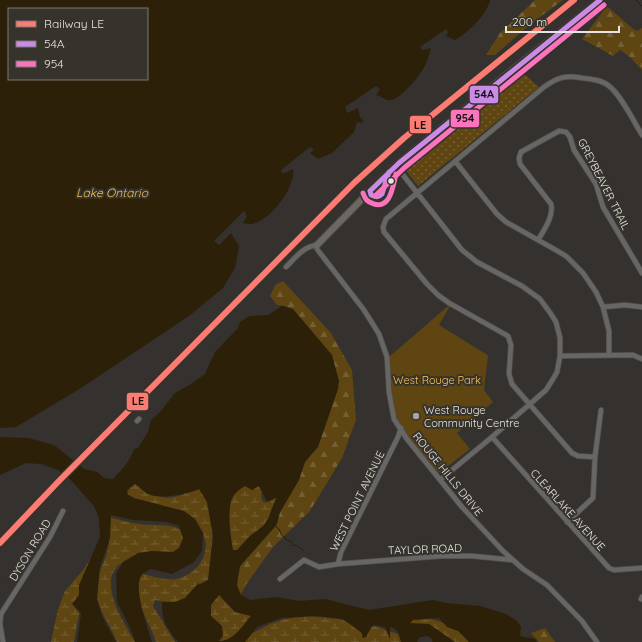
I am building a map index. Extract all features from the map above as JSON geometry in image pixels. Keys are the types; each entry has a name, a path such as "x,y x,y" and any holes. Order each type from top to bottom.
{"street":[{"path":"286,267 305,248 310,245 317,245 347,213 396,166 520,63 600,0"},
{"path":"594,457 578,456 572,453 512,384 509,374 512,345 508,336 438,295 426,284 384,232 383,227 386,219 417,192 544,87 561,77 574,76 595,80 608,85 616,93 642,135"},
{"name":"GREYBEAVER TRAIL","path":"538,240 551,215 551,204 520,164 519,158 522,152 559,131 566,132 570,137 574,150 596,184 603,207 642,273"},
{"path":"455,161 497,214 506,222 566,256 579,268 590,282 603,307 609,331 609,355"},
{"path":"396,166 465,253 477,262 522,286 540,299 556,322 560,338 560,356 557,372 546,390 440,480"},
{"name":"ROUGE HILLS DRIVE","path":"317,245 317,249 364,310 379,334 387,357 391,405 394,419 462,507 512,560 547,585 582,621 597,642"},
{"path":"603,307 625,305 642,307"},
{"path":"560,356 633,355 642,359"},
{"path":"567,522 593,498 595,492 594,457 601,410"},
{"name":"WEST POINT AVENUE","path":"280,580 304,560 319,568 338,564 341,552 398,437 401,428"},
{"name":"CLEARLAKE AVENUE","path":"492,437 609,568 614,570 642,568"},
{"name":"DYSON ROAD","path":"3,642 0,614 50,537 63,511"},
{"name":"TAYLOR ROAD","path":"338,564 442,556 472,556 512,560"}],"green space":[{"path":"535,0 563,0 533,22 495,55 486,55 500,33"},
{"path":"607,6 632,28 637,31 642,28 642,70 630,57 620,50 613,56 582,39"},
{"path":"521,71 539,87 418,186 403,167"},
{"path":"283,281 331,333 352,370 356,420 342,458 310,511 273,547 245,586 240,596 233,586 235,575 241,565 276,526 282,507 337,381 333,364 325,349 315,336 292,310 286,306 277,305 270,296 275,285"},
{"name":"West Rouge Park","path":"448,306 450,306 439,325 488,356 484,390 493,402 457,433 470,449 439,473 414,444 398,421 390,385 389,357"},
{"path":"290,459 279,498 272,509 266,526 262,530 252,534 232,556 227,504 239,467 265,490 261,494 262,500 266,503"},
{"path":"134,479 143,488 157,496 168,498 183,495 197,485 207,496 212,523 213,553 210,577 203,585 198,583 184,599 176,602 155,600 153,606 175,642 156,642 139,599 139,581 143,574 159,578 176,579 195,570 201,563 204,554 206,546 204,537 200,528 193,520 126,498 131,483"},
{"path":"108,517 144,525 170,526 180,530 184,536 183,543 178,552 139,556 124,562 115,570 111,581 112,593 122,618 135,642 117,642 98,602 96,584 109,544"},
{"path":"96,551 81,603 74,642 51,642 58,609 65,591 83,570"},
{"path":"218,594 222,595 229,606 238,612 254,613 261,611 238,634 225,642 211,642 198,610"},
{"path":"307,616 339,619 347,622 362,633 374,626 398,634 401,642 245,642 251,634 270,624 285,619"},
{"path":"429,618 461,629 477,642 445,642 409,625 405,620"},
{"path":"545,628 555,642 539,642 531,633"}],"water":[{"name":"Lake Ontario","path":"0,0 490,0 480,19 461,36 455,40 446,36 448,32 446,29 420,47 422,50 431,48 426,64 412,83 397,97 392,100 388,100 376,95 380,89 376,86 345,107 347,113 358,108 360,117 364,121 362,123 357,122 354,132 332,153 318,159 310,153 314,150 310,147 281,170 282,173 285,173 293,169 293,176 290,185 280,203 265,218 250,224 243,223 247,216 244,211 214,241 219,245 231,233 239,246 235,268 223,288 189,316 81,388 16,427 0,428"},
{"path":"282,306 293,309 332,355 339,381 338,389 318,447 305,462 299,480 279,514 277,524 240,566 237,585 241,595 250,600 276,597 299,601 325,599 369,610 433,600 446,603 480,606 506,614 517,621 521,627 520,636 535,639 537,642 469,642 458,631 447,627 439,618 413,620 410,623 429,624 455,642 432,642 433,640 428,636 420,637 417,642 401,642 399,634 395,629 390,627 390,639 385,627 376,625 372,626 366,637 363,638 361,632 343,619 316,616 281,618 257,627 245,642 178,642 170,632 164,620 162,602 175,602 185,598 196,586 208,580 213,536 207,502 199,489 189,493 156,496 147,493 135,484 127,490 127,494 134,498 184,511 195,519 203,533 202,551 194,562 172,574 151,569 142,574 139,580 140,597 144,617 152,642 135,642 131,630 117,602 116,574 123,562 138,553 152,551 173,552 179,548 183,538 179,526 167,522 133,520 111,515 110,538 100,567 97,599 102,616 116,642 77,642 81,614 72,604 79,595 79,585 100,537 99,518 94,506 68,477 58,470 41,464 26,463 0,475 0,437 28,438 54,445 84,469 97,472 104,478 113,479 125,465 134,449 138,448 148,432 151,420 161,411 175,393 205,374 215,352 238,328 240,322 249,316 268,315","holes":["245,486 252,490 259,486 267,502 276,498 268,519 263,526 250,536 237,550 233,550 229,513 230,506 235,494","219,595 235,612 251,616 233,636 224,641 219,641 223,636 222,626 211,616 211,605"]}],"waterway":[{"path":"636,0 642,6"},
{"path":"276,527 286,540 291,541 293,546 296,545 303,550"}],"rail line":[{"name":"LE","path":"0,543 57,483 354,183 404,138 574,0"}],"transit line":[{"name":"54A","path":"370,191 399,163 600,0"},
{"name":"954","path":"375,196 404,168 604,5"},
{"name":"54A","path":"370,191 371,195 376,197 382,194 389,172"},
{"name":"954","path":"363,193 366,199 374,204 380,205 384,203 388,200 396,174"}],"place":[{"name":"West Rouge Community Centre","path":"416,416"}]}
